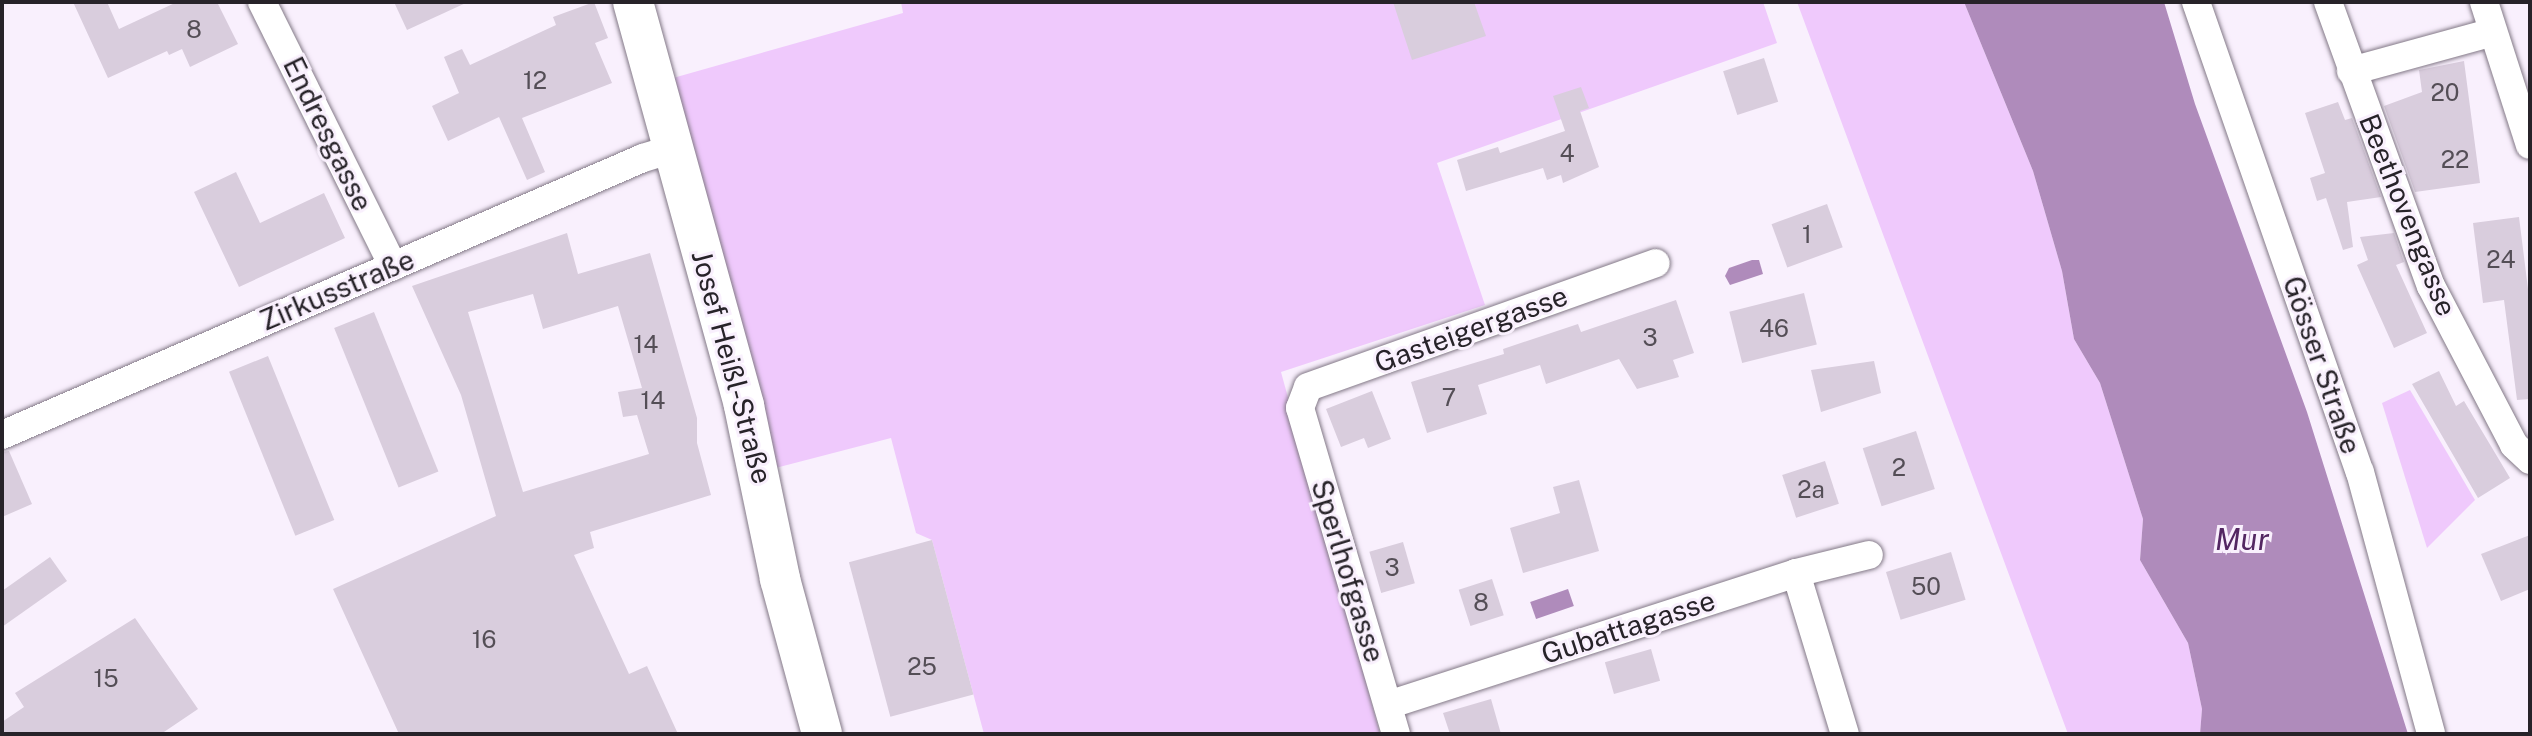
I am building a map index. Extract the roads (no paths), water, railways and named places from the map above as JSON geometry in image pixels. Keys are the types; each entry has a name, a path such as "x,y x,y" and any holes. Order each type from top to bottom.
{"main road":[{"name":"Josef Heißl-Straße","path":"633,2 747,420 780,579 822,734"}],"street":[{"name":"Endresgasse","path":"262,2 393,266"},
{"name":"Gösser Straße","path":"2196,2 2360,472 2431,734"},
{"name":"Beethovengasse","path":"2328,2 2431,286 2514,445 2530,460"},
{"path":"2484,2 2490,33 2524,114 2530,145"},
{"path":"2351,71 2490,33"},
{"name":"Zirkusstraße","path":"2,435 673,149"},
{"name":"Gasteigergasse","path":"1300,408 1308,387 1656,263"},
{"name":"Sperlhofgasse","path":"1300,408 1396,734"},
{"name":"Gubattagasse","path":"1388,705 1796,573 1869,555"},
{"path":"1796,573 1845,734"}],"water":[{"name":"Mur","path":"1964,2 2164,2 2195,104 2307,412 2408,734 2200,734 2202,709 2188,643 2140,560 2143,519 2100,383 2074,339 2062,271 2033,171"},
{"path":"1759,260 1763,274 1730,285 1725,276 1729,268"},
{"path":"1568,589 1574,606 1536,619 1530,602"}]}
